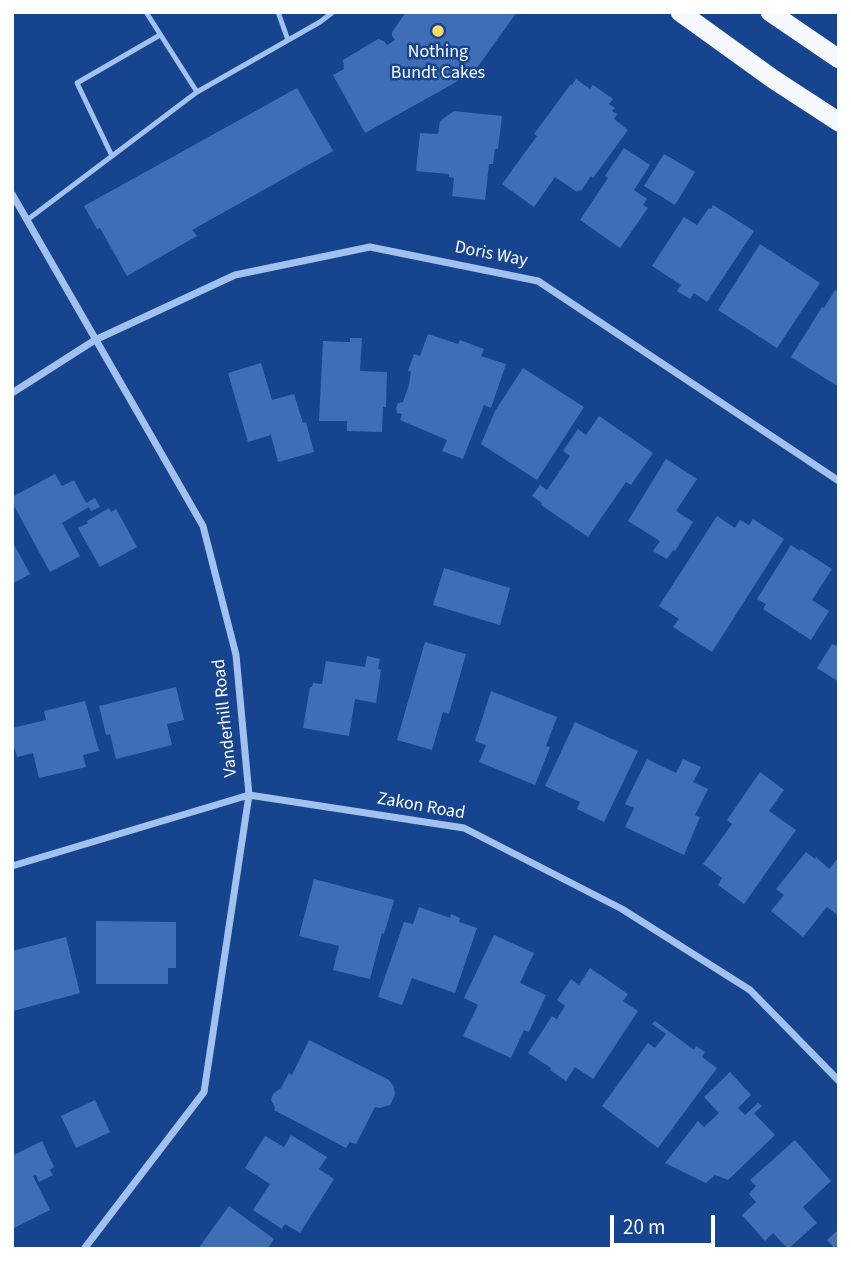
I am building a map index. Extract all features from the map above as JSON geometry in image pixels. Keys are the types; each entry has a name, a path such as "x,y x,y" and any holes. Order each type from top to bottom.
{"highway":[{"path":"680,12 773,79 839,122"},
{"path":"770,12 839,59"}],"street":[{"name":"Vanderhill Road","path":"12,194 203,526 236,656 249,795 204,1092 84,1249"},
{"name":"Doris Way","path":"12,393 95,340 235,275 370,247 538,281 839,481"},
{"name":"Zakon Road","path":"12,866 249,795 464,828 622,909 750,990 839,1081"}],"lane":[{"path":"146,12 197,92"},
{"path":"278,12 288,40"},
{"path":"27,220 197,92 333,12"},
{"path":"112,156 77,83 160,34"}],"building":[{"path":"406,12 517,12 474,72 365,133 333,75 344,69 343,60 378,39 387,45 395,40 392,32"},
{"path":"576,79 590,89 593,85 613,99 609,104 615,108 612,111 617,114 614,119 628,130 581,191 577,192 555,177 534,207 502,184 537,136 534,134"},
{"path":"297,88 333,151 192,230 197,236 127,276 100,228 97,229 84,206"},
{"path":"454,111 502,116 498,149 495,149 493,164 489,164 485,200 452,196 454,178 449,177 449,174 416,171 420,133 438,134 440,121"},
{"path":"624,148 650,165 634,190 647,199 643,205 648,208 620,248 580,220"},
{"path":"664,154 695,172 675,205 644,186"},
{"path":"713,205 754,231 707,302 694,293 690,299 677,291 681,285 652,266 684,217 697,225"},
{"path":"760,244 820,283 777,348 718,310"},
{"path":"835,290 839,292 839,387 791,357"},
{"path":"428,334 458,344 460,340 484,349 481,356 506,364 491,408 484,405 463,459 442,451 447,440 400,420 402,414 397,413 398,403 403,402 409,385 411,372 408,371 414,354 420,356"},
{"path":"350,338 362,338 360,371 387,372 382,432 347,431 347,421 319,421 323,341 350,342"},
{"path":"261,363 272,400 294,394 303,423 306,422 314,452 278,462 271,435 248,442 228,373"},
{"path":"523,368 584,407 537,480 481,444 495,411"},
{"path":"599,416 653,453 631,485 626,482 588,537 532,496 540,485 547,490 570,456 563,451 578,429 586,435"},
{"path":"666,459 697,479 676,511 693,522 667,559 653,551 660,541 628,521"},
{"path":"55,474 62,486 74,480 86,503 95,498 100,507 91,511 89,507 62,523 80,556 50,572 12,502 12,497"},
{"path":"109,508 111,512 116,509 137,547 100,567 78,528"},
{"path":"717,516 735,528 740,520 749,525 753,519 784,539 712,652 673,627 679,619 659,606"},
{"path":"12,541 30,574 12,584"},
{"path":"791,545 832,569 812,600 829,611 811,640 763,609 766,604 757,599"},
{"path":"444,568 510,588 500,625 433,605"},
{"path":"839,641 839,682 817,668 832,644 836,646"},
{"path":"425,642 466,654 449,714 443,712 432,750 397,740"},
{"path":"367,656 380,659 376,703 355,699 349,736 303,728 310,687 313,683 322,684 326,661 365,667"},
{"path":"176,687 184,720 167,724 172,745 116,759 110,734 106,735 99,706"},
{"path":"491,691 557,717 546,746 550,747 535,785 479,762 486,745 475,741"},
{"path":"85,701 99,751 83,755 86,767 39,778 33,753 17,757 12,728 46,720 44,711"},
{"path":"575,722 638,751 604,822 577,809 580,802 545,786"},
{"path":"647,759 676,773 683,759 701,767 693,782 708,789 695,815 700,817 684,855 625,827 634,808 625,804"},
{"path":"760,772 784,790 769,811 796,830 744,904 718,885 722,878 703,864 732,824 727,820"},
{"path":"806,852 829,869 839,857 839,916 827,907 803,937 771,911 784,895 776,889"},
{"path":"314,879 394,900 370,979 333,970 339,946 299,936"},
{"path":"419,907 450,918 451,914 460,918 459,922 477,928 455,993 412,978 402,1005 378,997 404,922 413,924"},
{"path":"96,921 176,922 176,968 168,968 168,984 96,984"},
{"path":"494,935 534,953 520,983 546,995 529,1032 524,1030 511,1058 463,1036 478,1005 464,998"},
{"path":"66,937 80,993 13,1011 12,951"},
{"path":"590,968 628,994 623,1001 638,1011 593,1079 575,1067 566,1081 528,1053 552,1016 557,1019 565,1006 557,1000 571,979 579,985"},
{"path":"655,1021 694,1050 696,1046 705,1052 702,1057 717,1068 658,1148 602,1106 648,1043 655,1048 666,1034 652,1024"},
{"path":"309,1040 389,1080 394,1087 395,1094 390,1105 375,1107 356,1144 350,1142 346,1148 274,1110 271,1100 273,1094 281,1088 289,1073 292,1075"},
{"path":"730,1072 751,1095 738,1108 745,1115 758,1103 762,1106 754,1113 775,1135 728,1180 715,1175 706,1183 665,1163 698,1121 704,1127 719,1113 704,1097"},
{"path":"95,1100 110,1132 76,1148 61,1116"},
{"path":"291,1135 327,1157 319,1169 334,1179 300,1233 285,1224 282,1229 253,1210 270,1184 245,1168 265,1136 284,1147"},
{"path":"795,1140 831,1181 803,1207 817,1223 788,1249 773,1233 765,1241 742,1215 756,1202 749,1194 756,1186 750,1180"},
{"path":"42,1141 54,1167 50,1170 53,1175 39,1182 36,1175 33,1176 50,1210 12,1229 12,1156"},
{"path":"229,1206 274,1239 267,1249 198,1249"},
{"path":"839,1229 839,1249 835,1249 827,1240"}],"place":[{"name":"Nothing Bundt Cakes","path":"438,31"}]}
